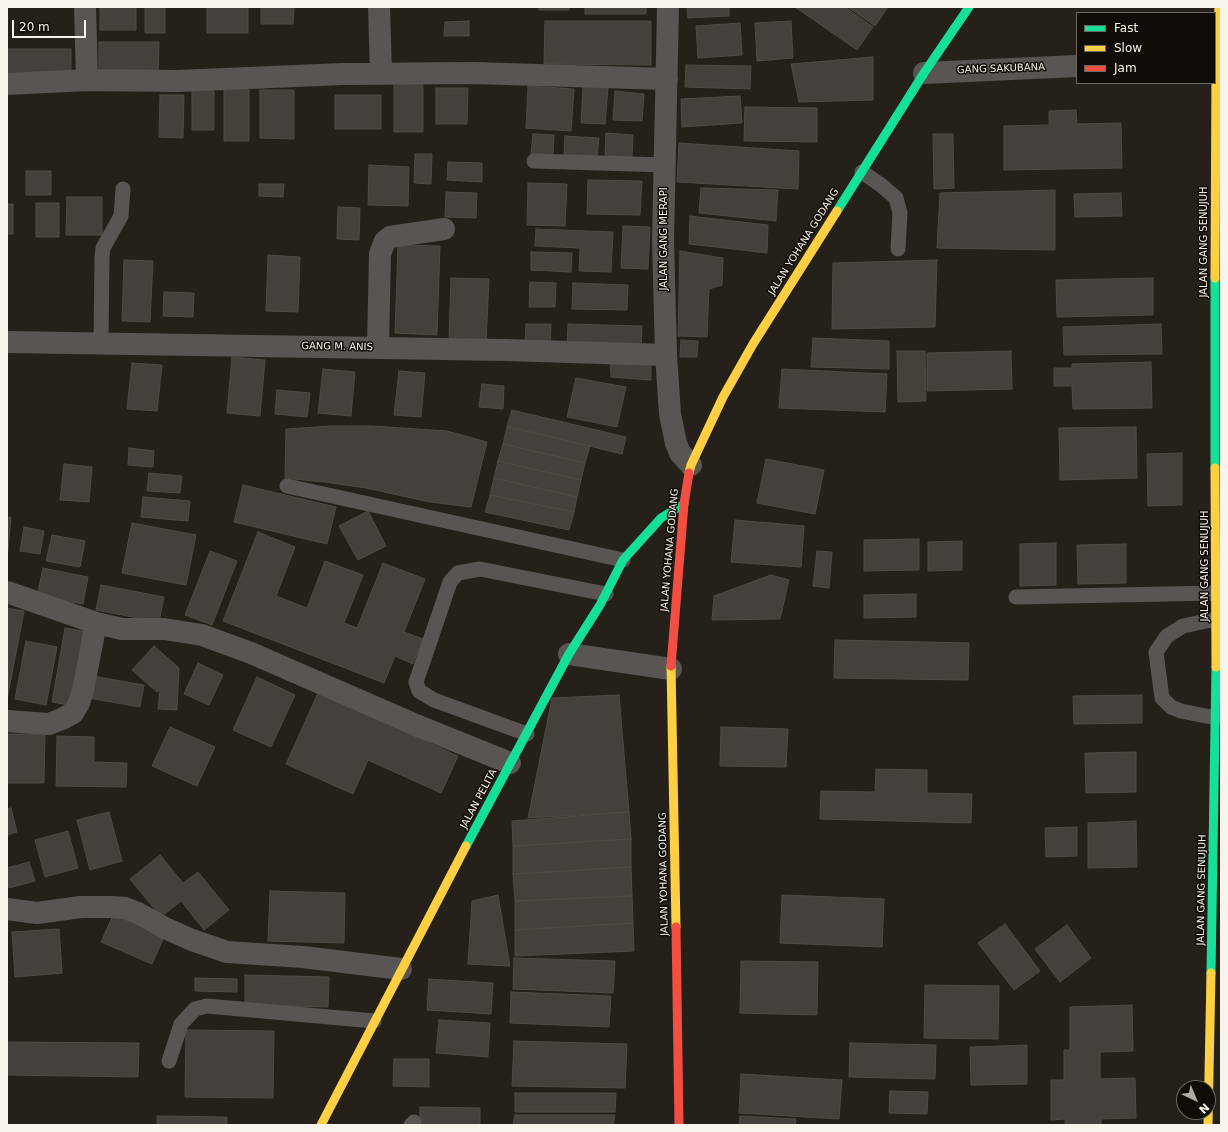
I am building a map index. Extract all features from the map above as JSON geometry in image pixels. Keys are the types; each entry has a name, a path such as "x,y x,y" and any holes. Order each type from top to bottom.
{"street":[{"path":"85,7 87,80"},
{"path":"379,7 381,74"},
{"name":"JALAN GANG MERAPI","path":"668,7 663,240 666,355 670,414 676,443 680,453 691,465"},
{"name":"JALAN YOHANA GODANG","path":"679,1125 671,668 684,504 691,465 723,397 753,344 924,73 969,7"},
{"name":"JALAN GANG SENUJUH","path":"1208,1125 1216,718 1215,386 1217,61 1219,7"},
{"name":"GANG SAKUBANA","path":"924,73 1076,66"},
{"path":"7,84 87,80 177,81 381,74 474,73 667,79"},
{"path":"378,347 380,254 385,242 390,237 444,229"},
{"name":"GANG M. ANIS","path":"7,342 378,347 666,355"},
{"name":"JALAN PELITA","path":"327,1122 374,1021 401,969 510,763 570,654 606,594 623,560 662,518 684,504"},
{"path":"7,592 96,623 122,629 164,629 202,635 251,653 416,725 510,763"},
{"path":"7,721 49,724 73,713 79,703 83,690 96,623"},
{"path":"570,654 671,668"},
{"path":"7,909 37,913 81,907 112,906 125,908 138,913 165,928 192,940 227,952 303,957 401,969"}],"lane":[{"path":"534,160 665,165"},
{"path":"862,172 896,198 900,213 898,249"},
{"path":"102,343 102,257 104,248 121,216 123,189"},
{"path":"287,486 623,560"},
{"path":"527,734 434,700 420,690 416,682 450,582 458,574 480,569 606,594"},
{"path":"1016,597 1216,594"},
{"path":"1216,619 1183,626 1167,636 1156,652 1162,698 1171,707 1181,712 1216,718"},
{"path":"169,1061 181,1024 195,1009 207,1006 374,1021"}],"building":[{"path":"100,7 136,7 136,30 100,30"},
{"path":"145,7 165,7 165,33 145,33"},
{"path":"207,7 248,7 248,33 207,33"},
{"path":"261,7 294,7 293,24 261,24"},
{"path":"539,7 569,7 569,10 539,10"},
{"path":"585,7 646,7 646,14 585,14"},
{"path":"687,7 729,7 729,16 688,18"},
{"path":"795,7 845,7 873,27 857,50"},
{"path":"848,7 888,7 875,26"},
{"path":"469,21 469,36 444,36 445,22"},
{"path":"545,21 651,21 651,65 544,64"},
{"path":"791,21 793,58 757,61 755,23"},
{"path":"740,23 742,55 698,58 696,26"},
{"path":"99,42 159,42 158,75 99,75"},
{"path":"7,49 71,49 71,75 7,75"},
{"path":"873,57 873,100 799,102 791,64"},
{"path":"686,65 751,66 750,89 685,87"},
{"path":"394,82 423,82 423,132 394,132"},
{"path":"528,86 574,89 571,131 526,128"},
{"path":"583,87 608,88 605,124 581,123"},
{"path":"436,88 468,88 467,124 436,124"},
{"path":"249,89 249,141 224,141 224,90"},
{"path":"192,90 214,90 214,130 192,130"},
{"path":"260,90 294,90 294,139 260,138"},
{"path":"615,91 644,94 642,121 613,120"},
{"path":"160,95 184,95 183,138 159,137"},
{"path":"335,95 381,95 381,129 335,129"},
{"path":"740,96 742,123 682,127 681,99"},
{"path":"745,107 817,108 817,142 744,141"},
{"path":"1076,110 1077,124 1121,123 1122,168 1004,170 1004,126 1049,125 1049,111"},
{"path":"606,133 633,135 632,157 605,155"},
{"path":"533,134 554,135 553,155 531,154"},
{"path":"933,134 953,134 954,188 934,189"},
{"path":"565,136 599,138 597,157 564,155"},
{"path":"679,143 799,151 798,189 677,182"},
{"path":"415,154 432,154 431,184 414,183"},
{"path":"448,162 482,163 482,182 447,180"},
{"path":"369,165 409,167 408,206 368,205"},
{"path":"26,171 51,171 51,195 26,195"},
{"path":"588,180 642,181 640,215 587,214"},
{"path":"528,183 567,184 565,226 527,225"},
{"path":"259,184 284,184 283,197 259,196"},
{"path":"701,188 778,190 776,221 699,213"},
{"path":"1055,190 1055,250 937,248 940,193"},
{"path":"446,192 477,193 476,218 445,217"},
{"path":"1121,193 1122,216 1075,217 1074,194"},
{"path":"67,197 102,197 102,235 66,235"},
{"path":"36,203 59,203 59,237 36,237"},
{"path":"7,204 13,204 13,234 7,234"},
{"path":"338,207 360,208 359,240 337,239"},
{"path":"690,216 768,225 767,253 689,244"},
{"path":"623,226 650,227 648,269 621,268"},
{"path":"536,229 613,232 611,272 579,271 580,248 535,246"},
{"path":"398,245 440,246 437,335 395,333"},
{"path":"680,251 723,258 722,285 709,289 707,337 678,336"},
{"path":"531,252 572,253 571,272 531,270"},
{"path":"268,255 300,257 298,312 266,311"},
{"path":"124,260 153,261 150,322 122,321"},
{"path":"937,260 935,327 832,329 833,263"},
{"path":"451,278 489,279 486,342 449,340"},
{"path":"1153,278 1153,315 1057,317 1056,280"},
{"path":"530,282 556,283 555,307 529,307"},
{"path":"573,283 628,285 627,310 572,309"},
{"path":"164,292 194,293 193,317 163,316"},
{"path":"526,324 551,324 550,344 525,343"},
{"path":"568,324 642,326 641,349 567,346"},
{"path":"1161,324 1162,354 1064,355 1063,327"},
{"path":"813,338 889,341 889,369 811,367"},
{"path":"681,340 698,341 697,357 680,357"},
{"path":"897,351 925,351 926,401 898,402"},
{"path":"1011,351 1012,389 927,391 927,353"},
{"path":"232,357 265,360 260,416 227,413"},
{"path":"610,357 651,360 651,380 611,377"},
{"path":"1151,362 1152,408 1073,409 1072,386 1054,386 1054,368 1072,368 1072,364"},
{"path":"132,363 162,365 157,411 127,409"},
{"path":"323,369 355,372 351,416 318,413"},
{"path":"782,369 887,374 885,412 779,408"},
{"path":"399,371 425,373 421,417 394,415"},
{"path":"576,378 626,387 617,427 567,417"},
{"path":"482,384 504,386 503,409 479,407"},
{"path":"277,390 310,393 307,417 275,414"},
{"path":"512,410 626,437 622,454 507,426"},
{"path":"330,426 372,426 447,431 487,442 471,507 430,502 366,488 285,478 286,429"},
{"path":"507,427 590,446 585,463 503,444"},
{"path":"1136,427 1137,478 1060,480 1059,428"},
{"path":"503,444 585,463 581,480 498,461"},
{"path":"129,448 154,451 153,467 128,465"},
{"path":"1182,453 1182,505 1148,506 1147,454"},
{"path":"766,459 824,470 815,514 757,503"},
{"path":"498,461 581,480 577,497 494,478"},
{"path":"64,464 92,467 89,502 60,500"},
{"path":"149,473 182,476 180,493 147,491"},
{"path":"494,478 577,497 574,512 490,495"},
{"path":"243,485 336,507 327,544 234,522"},
{"path":"490,495 574,512 569,530 485,512"},
{"path":"143,497 190,501 188,521 141,517"},
{"path":"368,511 386,546 358,560 339,526"},
{"path":"7,517 11,517 7,560"},
{"path":"735,520 804,526 801,567 731,562"},
{"path":"132,523 196,535 186,585 122,573"},
{"path":"24,527 44,531 40,554 20,551"},
{"path":"258,532 295,547 276,596 307,608 325,561 363,575 344,623 357,628 383,563 425,579 404,632 423,639 413,664 395,656 384,683 223,621"},
{"path":"52,535 85,541 80,567 46,561"},
{"path":"919,539 919,570 864,571 864,540"},
{"path":"962,541 962,570 928,571 928,542"},
{"path":"1056,543 1056,585 1020,586 1020,544"},
{"path":"1126,544 1126,583 1078,584 1077,545"},
{"path":"210,551 237,561 212,625 185,615"},
{"path":"817,551 832,552 829,588 813,586"},
{"path":"43,568 88,577 83,604 37,596"},
{"path":"771,575 789,580 780,619 712,620 714,596"},
{"path":"101,585 164,597 159,622 96,610"},
{"path":"916,594 916,617 864,618 864,595"},
{"path":"7,608 24,611 7,700"},
{"path":"65,628 88,632 74,706 52,702"},
{"path":"835,640 969,643 968,680 834,678"},
{"path":"26,641 57,647 46,705 15,699"},
{"path":"154,646 179,668 177,710 158,709 160,690 157,692 132,670"},
{"path":"198,663 223,675 209,705 184,694"},
{"path":"92,676 144,685 140,707 88,698"},
{"path":"257,677 295,695 271,747 233,730"},
{"path":"318,693 458,756 441,793 368,760 353,794 286,764"},
{"path":"619,695 629,812 528,818 552,698"},
{"path":"1142,695 1142,723 1074,724 1073,696"},
{"path":"170,727 215,747 197,786 152,766"},
{"path":"721,727 788,729 786,767 720,766"},
{"path":"7,734 45,734 44,783 7,783"},
{"path":"57,736 94,737 94,762 127,763 126,787 56,786"},
{"path":"1136,752 1136,792 1086,793 1085,753"},
{"path":"876,769 927,770 927,793 972,794 971,823 820,819 821,791 875,792"},
{"path":"11,808 17,832 7,835 7,809"},
{"path":"109,812 122,861 90,870 77,820"},
{"path":"629,812 631,839 513,846 512,821"},
{"path":"1136,821 1137,867 1088,868 1088,823"},
{"path":"1077,827 1077,856 1046,857 1045,828"},
{"path":"68,831 78,868 45,877 35,840"},
{"path":"631,839 631,867 513,874 513,846"},
{"path":"160,855 183,883 198,872 229,910 204,930 181,901 161,917 130,879"},
{"path":"29,862 35,881 9,888 7,882 7,868"},
{"path":"631,867 632,896 515,901 513,874"},
{"path":"270,891 345,893 344,943 268,941"},
{"path":"498,895 510,966 468,964 472,901"},
{"path":"782,895 884,899 882,947 780,943"},
{"path":"632,896 633,923 515,930 515,901"},
{"path":"114,913 165,935 152,964 101,942"},
{"path":"633,923 634,951 515,956 515,930"},
{"path":"1005,924 1040,971 1014,990 978,943"},
{"path":"1067,925 1091,958 1060,982 1035,949"},
{"path":"59,929 62,973 15,977 12,932"},
{"path":"514,958 615,961 613,993 513,989"},
{"path":"741,961 818,962 817,1015 740,1013"},
{"path":"245,975 329,977 328,1007 245,1005"},
{"path":"195,978 237,979 237,992 195,991"},
{"path":"429,979 493,983 491,1014 427,1010"},
{"path":"925,985 999,986 998,1039 924,1038"},
{"path":"511,992 611,996 609,1027 510,1023"},
{"path":"1132,1005 1133,1051 1100,1052 1100,1079 1135,1078 1136,1118 1101,1119 1101,1125 1065,1125 1065,1119 1051,1120 1051,1080 1064,1080 1064,1050 1070,1050 1070,1007"},
{"path":"439,1020 490,1023 488,1057 436,1053"},
{"path":"186,1030 274,1031 273,1098 185,1097"},
{"path":"514,1041 627,1044 625,1088 512,1086"},
{"path":"7,1042 139,1043 138,1077 7,1075"},
{"path":"850,1043 936,1045 935,1079 849,1077"},
{"path":"1027,1045 1027,1084 971,1085 970,1047"},
{"path":"394,1059 429,1059 429,1087 393,1086"},
{"path":"741,1074 842,1080 839,1119 739,1113"},
{"path":"890,1091 928,1092 927,1114 889,1113"},
{"path":"515,1093 616,1093 615,1112 515,1112"},
{"path":"420,1107 480,1108 480,1125 420,1125"},
{"path":"515,1115 615,1115 613,1125 513,1125"},
{"path":"157,1116 227,1117 227,1125 157,1125"},
{"path":"740,1116 796,1119 795,1125 739,1125"}],"traffic: fast":[{"path":"837,211 924,73 969,7"},
{"path":"1215,278 1215,468"},
{"path":"466,846 569,654 600,605 623,560 661,518 684,504"},
{"path":"1211,973 1216,667"}],"traffic: slow":[{"path":"1216,61 1219,7"},
{"path":"1215,278 1216,84"},
{"path":"689,473 691,465 723,397 753,344 837,211"},
{"path":"1215,468 1216,667"},
{"path":"671,666 676,927"},
{"path":"321,1125 466,846"},
{"path":"1208,1125 1211,973"}],"traffic: jam":[{"path":"671,666 684,504 689,473"},
{"path":"676,927 679,1125"}]}
